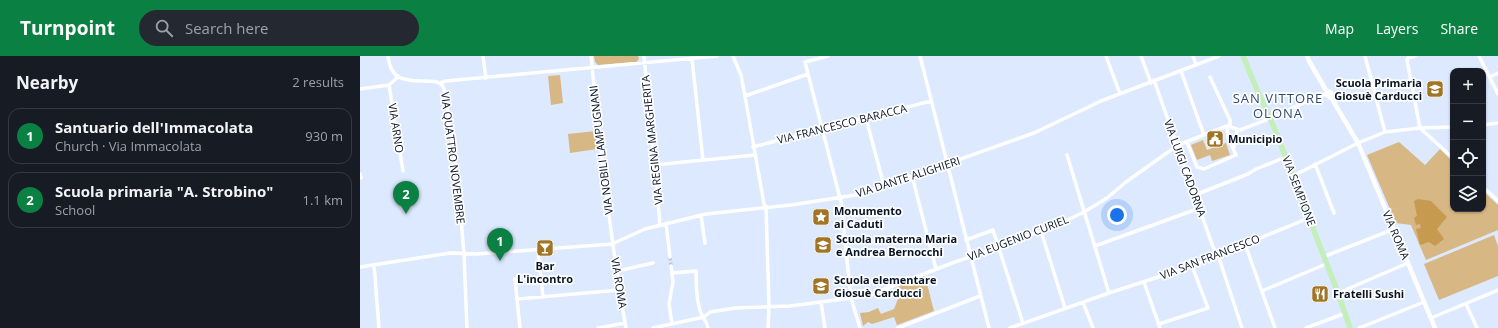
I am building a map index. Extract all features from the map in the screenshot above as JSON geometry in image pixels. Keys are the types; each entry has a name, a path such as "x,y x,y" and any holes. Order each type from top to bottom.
{"main road":[{"name":"VIA SEMPIONE","path":"1243,56 1310,218 1326,264 1346,313 1350,328"}],"street":[{"path":"360,89 390,84 398,77 391,70 388,56"},
{"path":"483,56 486,78"},
{"name":"VIA NOBILI LAMPUGNANI","path":"591,56 602,168 612,244"},
{"name":"VIA REGINA MARGHERITA","path":"644,56 660,224"},
{"path":"440,83 446,81 717,56"},
{"path":"733,56 741,75 753,146 766,208 769,306 768,328"},
{"path":"828,56 805,62 840,198 852,298 860,328"},
{"path":"920,56 946,165 988,328"},
{"path":"1106,56 1121,94"},
{"name":"VIA LUIGI CADORNA","path":"1141,56 1178,145 1213,247 1218,255 1242,328"},
{"path":"1193,56 1196,65"},
{"name":"VIA DANTE ALIGHIERI","path":"612,244 645,228 701,215 766,208 862,194 1034,133 1101,101 1219,56"},
{"name":"VIA ROMA","path":"1308,56 1309,61 1358,143 1435,328"},
{"path":"1365,56 1385,132"},
{"path":"1415,56 1408,58 1407,60 1420,128 1450,155"},
{"path":"1479,56 1498,94"},
{"path":"692,58 702,160"},
{"path":"1181,71 1204,135"},
{"path":"1490,77 1498,73"},
{"path":"745,96 808,74"},
{"name":"VIA QUATTRO NOVEMBRE","path":"398,77 407,81 440,83 446,92 457,173 464,254 467,328"},
{"path":"1187,142 1196,165 1200,169 1204,169 1236,155 1228,137 1230,120 1210,77"},
{"name":"VIA ARNO","path":"390,84 403,171"},
{"path":"1229,127 1240,130 1328,94"},
{"name":"VIA FRANCESCO BARACCA","path":"753,146 931,101"},
{"path":"866,118 884,186"},
{"path":"1486,125 1498,123"},
{"name":"VIA EUGENIO CURIEL","path":"653,328 704,317 710,312 735,308 790,306 867,296 1041,231 1084,212 1107,198 1178,145 1229,127"},
{"path":"1293,176 1358,143 1385,132 1420,128 1450,127"},
{"path":"1234,148 1237,130"},
{"path":"654,165 755,155"},
{"path":"1067,155 1109,292"},
{"path":"1195,195 1286,157"},
{"path":"1315,164 1334,213"},
{"path":"912,176 936,269"},
{"path":"1486,190 1498,201"},
{"path":"1095,246 1200,208"},
{"path":"701,215 705,243"},
{"name":"VIA SAN FRANCESCO","path":"1010,328 1109,292 1192,266 1310,218"},
{"path":"666,223 670,257"},
{"path":"1324,257 1394,229"},
{"path":"966,240 993,230 1023,323"},
{"path":"1041,231 1064,308"},
{"path":"360,267 450,253 477,254 612,244"},
{"name":"VIA ROMA","path":"612,244 626,328"},
{"path":"1245,244 1275,328"},
{"path":"538,250 544,297"},
{"path":"617,271 653,263"},
{"path":"1338,293 1408,263"},
{"path":"1262,291 1326,264"},
{"path":"374,265 379,328"},
{"path":"671,266 672,290 669,304 672,324"},
{"path":"1144,282 1160,326 1208,308 1192,266"},
{"path":"672,273 696,271 697,290 701,313 706,319 708,328"},
{"path":"515,279 520,328"},
{"path":"517,299 620,290"},
{"path":"1431,318 1498,290"},
{"path":"898,328 980,296"},
{"path":"821,302 825,328"},
{"path":"1083,302 1093,328"},
{"path":"1359,328 1424,302"},
{"path":"1466,304 1477,328"},
{"path":"1306,328 1346,313"},
{"path":"598,328 625,323"}],"shaded area":[{"path":"594,56 638,56 639,59 636,62 598,65 595,62"},
{"path":"560,75 563,103 551,105 548,76"},
{"path":"596,131 597,149 570,153 568,134"},
{"path":"1203,140 1207,150 1226,143 1230,155 1212,161 1210,155 1197,160 1191,145"},
{"path":"1399,142 1425,165 1440,149 1450,159 1450,212 1486,212 1486,194 1498,205 1498,230 1426,260 1411,225 1396,223 1367,155"},
{"path":"1418,199 1431,201 1447,217 1437,229 1444,239 1435,246 1429,242 1420,245 1416,229 1421,228 1420,224 1416,225 1414,218 1417,216 1414,201"},
{"path":"1494,235 1498,246 1498,276 1439,300 1424,264"},
{"path":"925,276 934,311 897,325 894,317 872,324 868,322 863,326 860,313 869,312 878,308 881,314 894,309 900,294 895,288"}],"tunnel":[{"path":"670,257 671,266"}],"place":[{"name":"Scuola Primaria Giosuè Carducci","path":"1435,89"},
{"name":"Municipio","path":"1215,139"},
{"name":"Scuola primaria \"A. Strobino\"","path":"406,214"},
{"name":"Monumento ai Caduti","path":"821,217"},
{"name":"Scuola materna Maria e Andrea Bernocchi","path":"823,245"},
{"name":"Bar L'incontro","path":"545,248"},
{"name":"Santuario dell'Immacolata","path":"500,261"},
{"name":"Scuola elementare Giosuè Carducci","path":"821,286"},
{"name":"Fratelli Sushi","path":"1320,294"}],"district":[{"name":"SAN VITTORE OLONA","path":"1278,106"}]}
